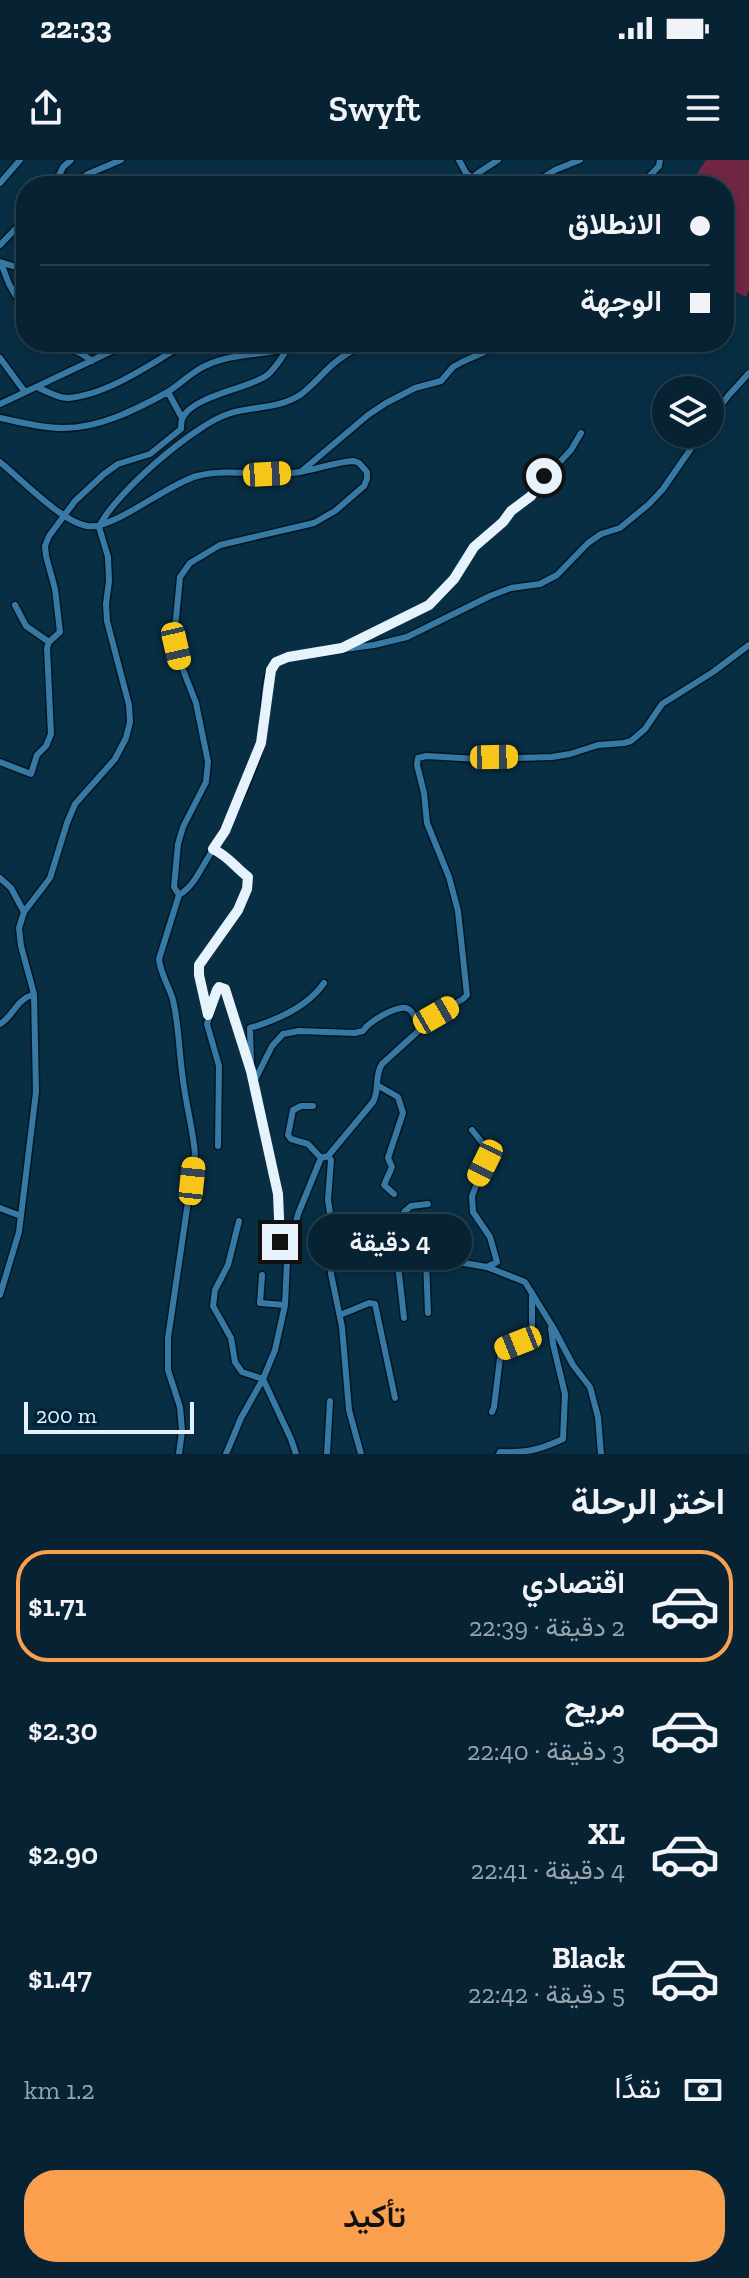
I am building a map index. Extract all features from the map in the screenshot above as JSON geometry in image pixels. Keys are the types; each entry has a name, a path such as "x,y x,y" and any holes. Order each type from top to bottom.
{"street":[{"path":"0,183 20,160"},
{"path":"59,176 71,160"},
{"path":"85,176 121,160"},
{"path":"475,176 498,160"},
{"path":"546,176 580,160"},
{"path":"0,245 16,228"},
{"path":"0,262 16,296"},
{"path":"78,352 92,361"},
{"path":"1,403 110,352"},
{"path":"37,387 65,398 93,392 138,373 171,352"},
{"path":"0,418 62,428 96,424 168,392 202,367 221,359 272,352"},
{"path":"0,762 31,774 37,755 50,738 52,725 47,648 60,630 57,601 47,565 45,546 49,536 75,501 104,474 118,464 150,454 181,429 182,418 199,403 266,376 284,352"},
{"path":"0,1295 16,1246 36,1092 34,994 19,940 19,928 24,912 50,878 75,804 115,759 129,728 130,711 107,621 108,557 99,527 118,499 201,428 224,415 281,403 300,395 338,360 351,352"},
{"path":"300,472 386,403 415,388 441,381 453,367 484,352"},
{"path":"0,358 25,392"},
{"path":"724,402 749,373"},
{"path":"168,392 182,418"},
{"path":"342,648 429,605 454,579 474,547 531,496 544,476 577,443 581,433"},
{"path":"179,1454 182,1431 180,1407 168,1370 168,1338 195,1154 182,1077 179,1032 172,997 159,967 159,959 179,895 187,890 225,831 261,743 271,670 276,662 288,657 374,645 407,637 490,596 511,588 540,584 557,575 588,543 601,534 620,528 649,504 691,448"},
{"path":"0,462 64,516 80,524 99,527 197,476 300,472 354,461 367,472 364,486 335,511 314,523 220,545 190,563 180,577 176,646 196,703 208,762 206,782 183,827 178,844 174,887 179,895"},
{"path":"15,605 26,626 49,642"},
{"path":"226,1454 275,1350 285,1305 287,1262 298,1214 324,1157 373,1102 377,1094 377,1072 382,1064 436,1015 467,995 458,911 449,877 427,823 418,758 552,757 598,745 631,741 645,729 662,704 749,645"},
{"path":"208,1015 199,965 238,910 247,889 248,877 227,856 213,849"},
{"path":"0,878 11,888 24,912"},
{"path":"287,1262 280,1242 278,1194 253,1084 250,1028 310,1000 324,983"},
{"path":"218,1146 219,1066 207,1029 208,1015 217,990 223,987 251,1071"},
{"path":"0,1024 8,1019 20,1001 34,994"},
{"path":"253,1084 277,1039 291,1031 355,1033 400,1007 414,1013 419,1030"},
{"path":"377,1085 398,1097 403,1113 388,1158 392,1167 384,1185 394,1194"},
{"path":"313,1106 293,1110 289,1137 308,1144 331,1160 328,1200 331,1274 340,1315 349,1410 361,1454"},
{"path":"472,1130 484,1145 485,1163 472,1196 473,1212 490,1237 497,1262 487,1267"},
{"path":"407,1257 404,1212 411,1206 428,1204"},
{"path":"0,1208 21,1216"},
{"path":"331,1220 345,1227 365,1245 388,1255 487,1267 525,1282 532,1289 573,1365 590,1387 598,1417 601,1454"},
{"path":"239,1221 228,1265 215,1290 213,1306 231,1338 235,1362 242,1372 263,1379 296,1454"},
{"path":"397,1256 404,1318"},
{"path":"426,1259 428,1313"},
{"path":"262,1275 260,1303 285,1305"},
{"path":"492,1412 501,1350 527,1339 532,1333 532,1289"},
{"path":"340,1315 369,1303 375,1304 395,1398"},
{"path":"499,1454 538,1451 563,1439 565,1394 551,1324"},
{"path":"327,1454 330,1401"}],"shaded area":[{"path":"706,160 749,160 749,290 746,297 734,291 734,176 696,176"}],"route":[{"path":"280,1242 278,1194 251,1071 225,989 219,987 217,990 208,1015 198,970 201,960 238,910 247,889 248,877 227,856 213,849 225,831 261,743 271,670 276,662 288,657 342,648 429,605 454,579 474,547 531,496 544,476"}]}
